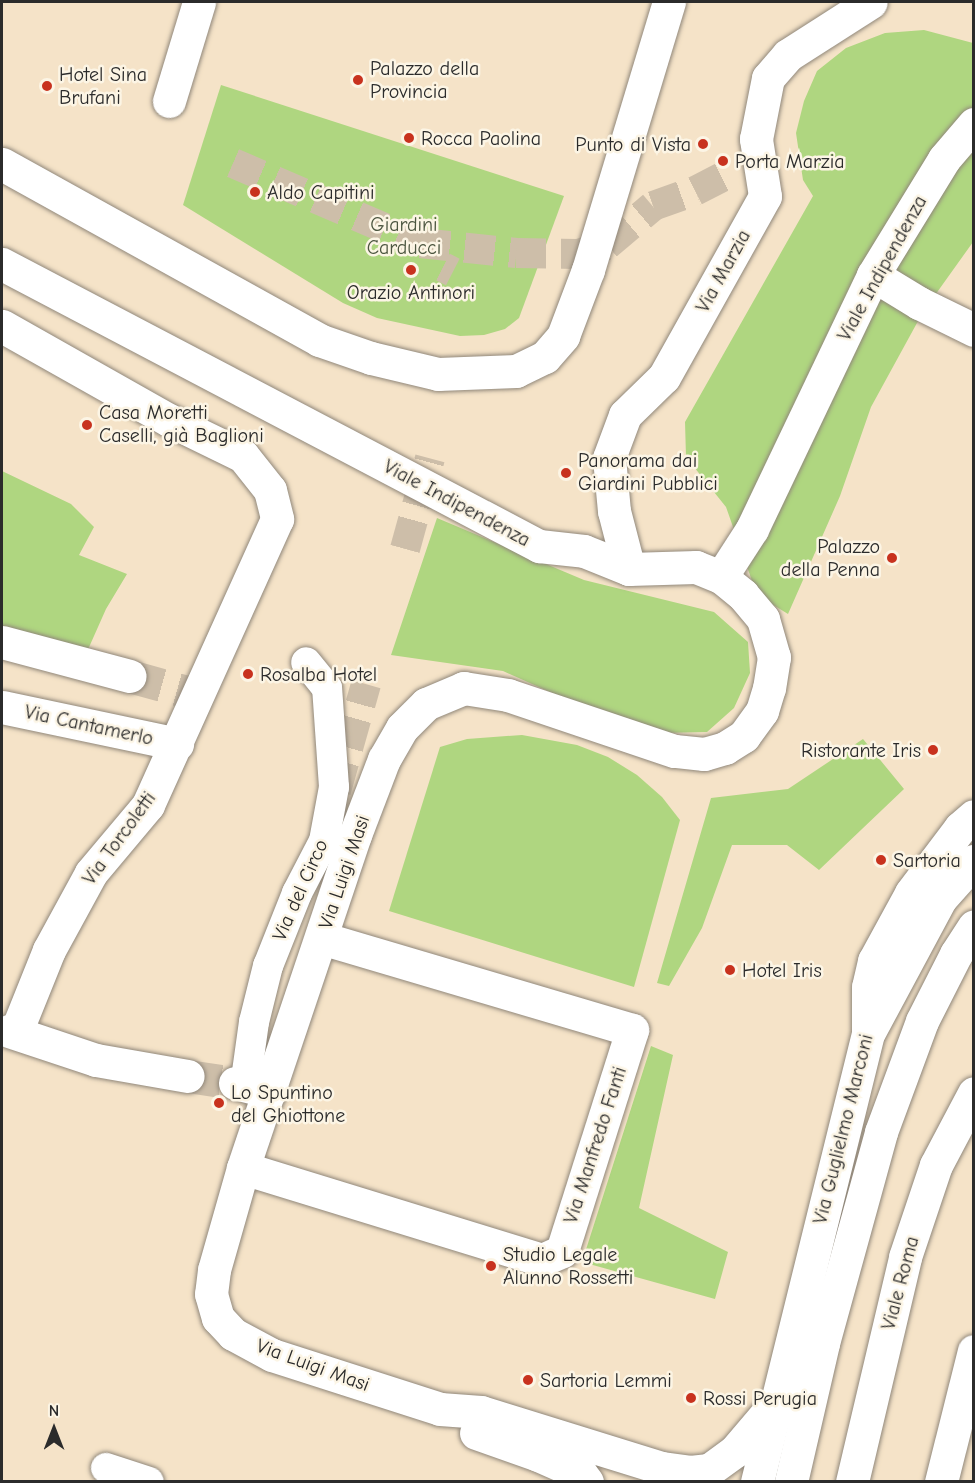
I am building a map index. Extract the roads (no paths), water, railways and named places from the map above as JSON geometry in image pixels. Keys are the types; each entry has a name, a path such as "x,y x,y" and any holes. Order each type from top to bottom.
{"street":[{"path":"170,101 199,2"},
{"path":"2,164 319,340 371,358 438,374 516,371 545,357 562,336 588,270 669,2"},
{"name":"Via Marzia","path":"629,569 614,511 609,458 625,415 664,377 765,196 756,139 768,78 788,55 871,2"},
{"name":"Viale Indipendenza","path":"2,264 539,546 584,551 629,569 696,567 721,577 752,529 873,275 944,159 974,124"},
{"path":"873,275 919,303 974,330"},
{"name":"Via Torcoletti","path":"2,326 169,420 243,456 270,490 277,519 222,642 194,693 177,744 148,805 86,883 49,950 12,1032 96,1060 188,1076"},
{"name":"Via Luigi Masi","path":"632,1472 481,1412 440,1409 272,1355 233,1334 218,1318 212,1294 214,1270 243,1168 250,1087 322,938 355,835 384,759 402,728 426,704 464,688 508,695 674,751 704,754 725,748 744,736 762,711 769,688 774,657 763,618 743,595 721,577"},
{"path":"2,642 130,676"},
{"name":"Via del Circo","path":"250,1087 254,1022 268,966 297,893 324,841 334,787 327,688 306,662"},
{"name":"Via Cantamerlo","path":"2,707 177,744"},
{"name":"Via Guglielmo Marconi","path":"757,1482 780,1398 791,1339 868,1033 868,987 874,961 911,893 960,828 974,816"},
{"path":"868,1033 941,898 974,861"},
{"name":"Via Guglielmo Marconi","path":"791,1482 823,1343 881,1132 922,1021 956,954 974,926"},
{"name":"Via Manfredo Fanti","path":"243,1168 542,1260 562,1251 632,1030 322,938"},
{"name":"Viale Roma","path":"852,1482 905,1257 936,1165 974,1093"},
{"path":"941,1482 974,1351"},
{"name":"Via Guglielmo Marconi","path":"632,1472 710,1470 735,1451 780,1398"},
{"name":"Via Luigi Masi","path":"440,1409 473,1432 538,1455 581,1474 587,1482"},
{"path":"106,1468 149,1482"}],"tunnel":[{"path":"233,163 420,243 516,253 578,254 607,245 653,206 695,191 734,171"},
{"path":"443,267 453,272"},
{"path":"405,549 430,458"},
{"path":"130,676 191,693"},
{"path":"336,791 366,684"},
{"path":"188,1076 235,1083"}],"place":[{"name":"Palazzo della Provincia","path":"358,80"},
{"name":"Hotel Sina Brufani","path":"47,86"},
{"name":"Rocca Paolina","path":"409,138"},
{"name":"Punto di Vista","path":"703,144"},
{"name":"Porta Marzia","path":"723,161"},
{"name":"Aldo Capitini","path":"255,192"},
{"name":"Orazio Antinori","path":"411,270"},
{"name":"Casa Moretti Caselli, già Baglioni","path":"87,425"},
{"name":"Panorama dai Giardini Pubblici","path":"566,473"},
{"name":"Palazzo della Penna","path":"892,558"},
{"name":"Rosalba Hotel","path":"248,674"},
{"name":"Ristorante Iris","path":"933,750"},
{"name":"Sartoria","path":"881,860"},
{"name":"Hotel Iris","path":"730,970"},
{"name":"Lo Spuntino del Ghiottone","path":"219,1103"},
{"name":"Studio Legale Alunno Rossetti","path":"491,1266"},
{"name":"Sartoria Lemmi","path":"528,1380"},
{"name":"Rossi Perugia","path":"691,1398"}],"park label":[{"name":"Giardini Carducci","path":"404,236"}]}
